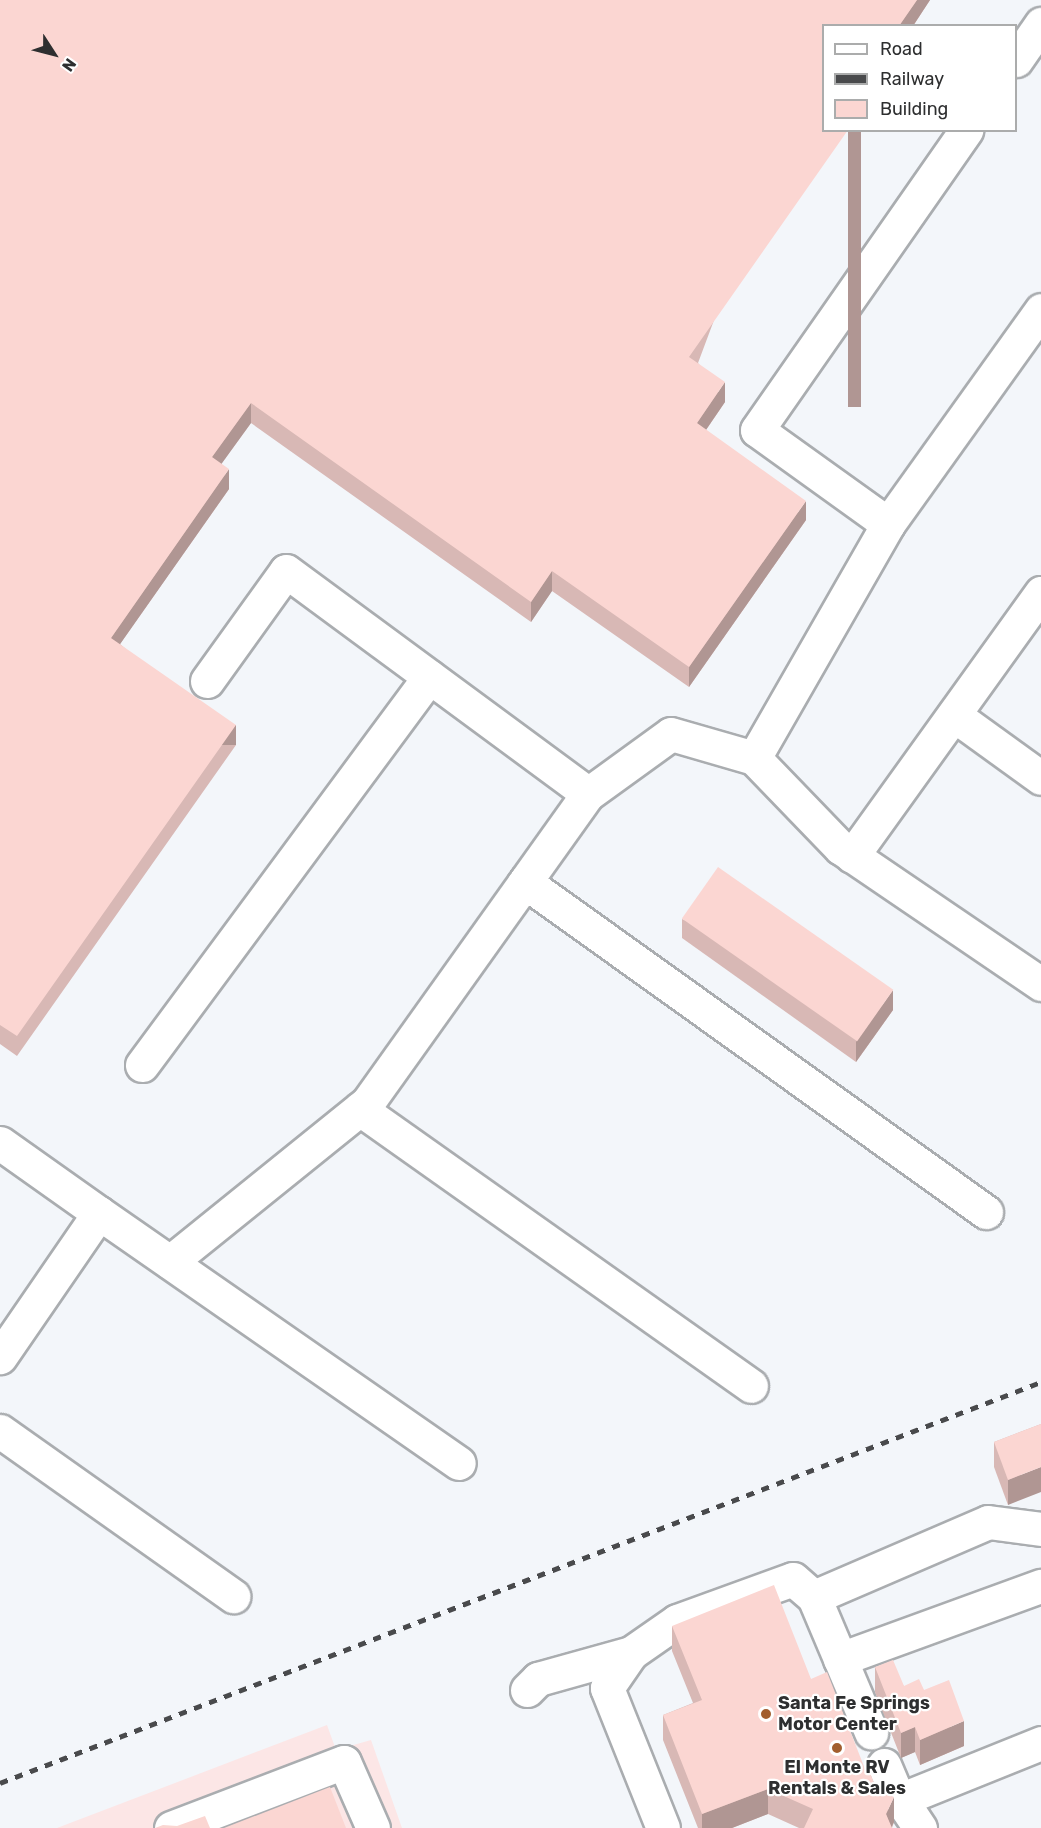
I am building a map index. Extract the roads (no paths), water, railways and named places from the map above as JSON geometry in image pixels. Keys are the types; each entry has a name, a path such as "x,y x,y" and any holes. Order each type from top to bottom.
{"lane":[{"path":"1017,59 1041,24"},
{"path":"888,524 757,430 965,132"},
{"path":"754,758 888,524 1041,310"},
{"path":"207,681 286,572 588,794"},
{"path":"852,856 1041,593"},
{"path":"142,1065 429,677"},
{"path":"954,715 1041,778"},
{"path":"170,1262 368,1102 588,794 671,734 754,758 841,848 1041,984"},
{"path":"525,882 986,1212"},
{"path":"360,1109 751,1386"},
{"path":"0,1143 459,1463"},
{"path":"0,1357 99,1213"},
{"path":"0,1431 233,1596"},
{"path":"814,1597 988,1522 1041,1529"},
{"path":"527,1690 538,1679 631,1653 677,1621 793,1579 814,1597 871,1732"},
{"path":"840,1659 1041,1586"},
{"path":"631,1653 606,1688 663,1828"},
{"path":"902,1799 1041,1743"},
{"path":"171,1828 344,1762 373,1828"},
{"path":"884,1765 894,1789 920,1828"}],"railway":[{"path":"0,1783 1041,1382"}],"place":[{"name":"Santa Fe Springs Motor Center","path":"766,1714"},
{"name":"El Monte RV Rentals & Sales","path":"837,1748"}]}
